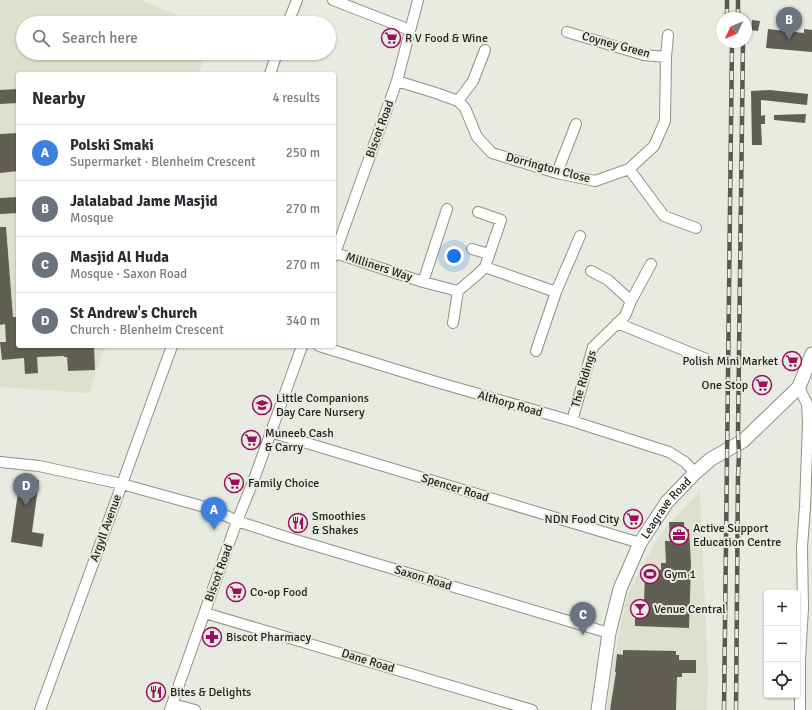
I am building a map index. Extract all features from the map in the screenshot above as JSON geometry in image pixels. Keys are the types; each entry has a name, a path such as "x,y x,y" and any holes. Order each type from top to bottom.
{"main road":[{"name":"Leagrave Road","path":"598,710 609,633 620,589 640,543 667,502 695,473 712,459 743,440 799,387 812,354"}],"street":[{"path":"291,16 297,0"},
{"path":"333,0 410,30"},
{"name":"Biscot Road","path":"336,251 397,81 418,0"},
{"name":"Coyney Green","path":"567,32 644,55 666,57"},
{"name":"Dorrington Close","path":"458,101 465,108 477,137 492,153 557,173 595,181 629,169 654,146 665,121 666,57 668,35"},
{"path":"397,81 458,101 472,81 485,50"},
{"path":"271,72 275,60"},
{"path":"557,173 576,124"},
{"path":"629,169 664,216 696,228"},
{"name":"Milliners Way","path":"423,282 447,208"},
{"path":"453,323 458,290 478,274 484,267 501,220 478,212"},
{"path":"536,351 556,292 580,236"},
{"path":"472,249 489,254"},
{"name":"Milliners Way","path":"336,254 423,282 458,290"},
{"name":"The Ridings","path":"572,421 593,347 625,316 631,301 651,264"},
{"path":"484,267 556,292"},
{"path":"591,271 608,280 631,301"},
{"path":"617,323 706,359"},
{"name":"Argyll Avenue","path":"40,710 171,348"},
{"name":"Biscot Road","path":"171,707 237,521 253,482 301,348"},
{"name":"Althorp Road","path":"326,348 572,421 669,452 685,462 695,473"},
{"path":"799,387 807,404 809,507 802,547 808,608 800,659 800,710"},
{"name":"Spencer Road","path":"270,432 640,543"},
{"name":"Saxon Road","path":"0,462 39,466 122,484 212,509 237,521 286,537 609,633"},
{"name":"Dane Road","path":"205,613 532,710"},
{"path":"171,707 195,710"}],"shaded area":[{"path":"0,0 140,0 180,16 16,16 16,60 203,60 199,72 16,72 16,348 104,348 89,393 0,387"},
{"path":"700,491 708,673 707,710 607,710 613,664 627,595 660,534"}],"building":[{"path":"752,20 760,21 758,31 752,30"},
{"path":"768,29 804,33 804,29 812,30 812,52 766,48"},
{"path":"16,89 16,103 0,104 0,90"},
{"path":"770,90 808,94 807,105 761,100 761,116 765,115 765,124 761,124 762,145 752,145 751,91"},
{"path":"806,114 805,123 774,120 774,115"},
{"path":"16,133 16,171 0,173 0,134"},
{"path":"16,197 16,213 0,214 0,198"},
{"path":"0,227 6,227 13,317 16,317 16,348 94,348 95,370 68,371 67,357 64,356 37,357 38,373 25,374 24,358 2,360 0,342 6,342 5,324 0,325"},
{"path":"20,478 39,480 32,532 44,534 42,547 11,542"},
{"path":"669,522 684,522 684,529 689,529 691,564 689,628 635,626 635,603 644,603 645,570 661,570 661,563 666,563 665,541 670,541"},
{"path":"623,650 676,651 676,655 679,655 679,660 696,660 696,673 682,673 682,677 677,677 676,710 610,710 616,672 617,654 623,655"}],"railway":[{"path":"727,0 727,12"},
{"path":"738,0 738,12"},
{"path":"724,710 732,48"},
{"path":"736,710 743,48"}],"place":[{"name":"R V Food & Wine","path":"391,38"},
{"name":"Jalalabad Jame Masjid","path":"789,40"},
{"name":"Polish Mini Market","path":"792,361"},
{"name":"One Stop","path":"762,385"},
{"name":"Little Companions Day Care Nursery","path":"262,405"},
{"name":"Muneeb Cash & Carry","path":"251,440"},
{"name":"Family Choice","path":"234,483"},
{"name":"St Andrew's Church","path":"26,506"},
{"name":"NDN Food City","path":"633,519"},
{"name":"Smoothies & Shakes","path":"298,523"},
{"name":"Polski Smaki","path":"214,530"},
{"name":"Active Support Education Centre","path":"679,535"},
{"name":"Gym 1","path":"650,574"},
{"name":"Co-op Food","path":"236,592"},
{"name":"Venue Central","path":"640,609"},
{"name":"Masjid Al Huda","path":"583,635"},
{"name":"Biscot Pharmacy","path":"212,637"},
{"name":"Bites & Delights","path":"156,692"}]}
